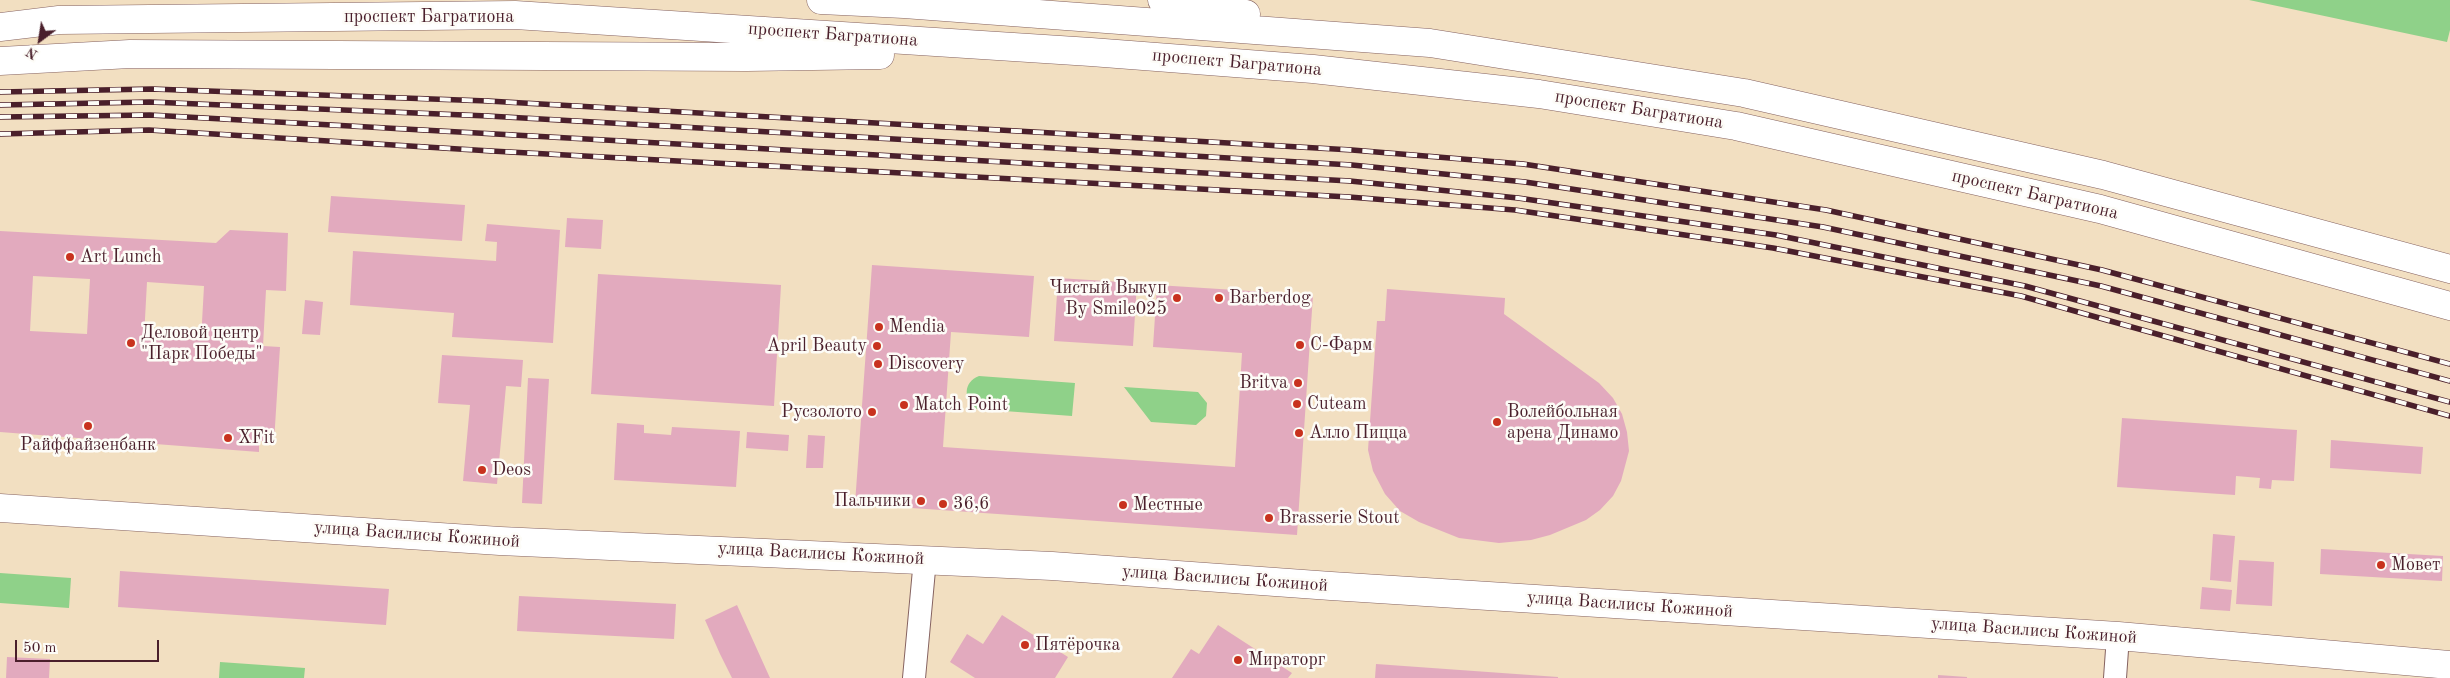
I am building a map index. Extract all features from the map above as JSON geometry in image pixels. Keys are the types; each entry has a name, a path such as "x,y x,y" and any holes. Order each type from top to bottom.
{"main road":[{"name":"проспект Багратиона","path":"821,0 904,4 1430,43 1744,93 2103,176 2450,269"},
{"path":"1162,0 1430,43"},
{"name":"проспект Багратиона","path":"0,27 58,20 515,16 1091,52 1314,69 1539,94 1736,126 2100,209 2450,306"},
{"path":"0,61 130,54 747,57 1091,52"},
{"name":"улица Василисы Кожиной","path":"0,508 500,540 925,559 2118,636 2450,664"}],"street":[{"path":"914,678 925,559"},
{"path":"2115,678 2118,636"}],"green space":[{"path":"2249,0 2450,0 2450,30 2447,42"},
{"path":"979,376 1075,383 1072,416 977,409 969,401 967,391 970,382"},
{"path":"1124,387 1198,392 1207,403 1206,416 1196,425 1151,422"},
{"path":"0,573 71,578 69,608 0,603"},
{"path":"220,662 305,668 304,678 219,678"}],"building":[{"path":"331,196 465,205 462,241 328,232"},
{"path":"567,218 603,220 601,249 565,247"},
{"path":"487,224 560,230 553,343 452,337 454,313 350,305 353,251 496,261 497,242 485,241"},
{"name":"Деловой центр \"Парк Победы\"","path":"230,230 288,233 286,291 266,290 263,346 280,347 274,442 259,441 259,452 0,432 0,231 216,243","holes":["33,276 90,279 87,334 30,331","147,282 204,286 201,340 144,337"]},
{"name":"Match Point","path":"872,265 1034,276 1029,337 951,332 943,447 1235,467 1242,353 1153,347 1157,285 1313,295 1297,535 855,504"},
{"path":"598,274 781,285 774,406 591,394"},
{"path":"1058,278 1137,283 1133,346 1054,341"},
{"name":"Волейбольная арена Динамо","path":"1387,289 1505,298 1504,314 1599,383 1613,398 1622,414 1627,432 1629,451 1621,481 1613,496 1600,510 1586,520 1550,535 1531,540 1499,543 1459,538 1419,522 1400,511 1385,494 1373,471 1368,450 1377,321 1385,321"},
{"path":"305,300 323,302 320,335 302,334"},
{"path":"442,355 523,360 521,387 506,386 497,484 463,481 470,405 438,403"},
{"path":"528,378 549,379 542,504 522,503"},
{"path":"2122,418 2297,430 2294,481 2272,480 2271,489 2259,488 2260,478 2236,476 2235,495 2117,487"},
{"path":"617,423 644,425 644,433 671,435 672,427 740,431 736,487 614,480"},
{"path":"747,432 789,435 788,451 746,448"},
{"path":"808,435 825,436 823,468 806,468"},
{"path":"2331,440 2423,447 2421,474 2330,468"},
{"path":"2213,534 2235,536 2231,582 2210,580"},
{"name":"Мовет","path":"2321,549 2443,556 2442,581 2320,574"},
{"path":"2239,560 2274,562 2272,606 2236,604"},
{"path":"120,571 389,589 386,625 118,607"},
{"path":"2202,587 2232,590 2230,611 2200,609"},
{"path":"519,596 676,604 674,639 517,631"},
{"path":"737,605 770,678 732,678 720,654 705,620"},
{"path":"1002,615 1068,657 1055,678 975,678 950,662 967,634 983,644"},
{"path":"1218,625 1292,673 1288,678 1172,678 1191,649 1199,654"},
{"path":"7,657 50,659 49,678 6,678"},
{"path":"1376,664 1558,677 1558,678 1375,678"},
{"path":"1938,675 1967,677 1967,678 1938,678"}],"railway":[{"path":"0,92 152,89 488,101 1352,150 1523,164 1826,210 2102,270 2450,364"},
{"path":"0,105 150,102 488,116 1352,165 1525,182 1823,227 2101,286 2450,381"},
{"path":"0,117 150,115 1350,181 1518,198 1776,235 2025,286 2450,402"},
{"path":"0,134 149,130 491,151 1349,197 1515,210 1773,248 2021,296 2450,416"}],"place":[{"name":"Art Lunch","path":"70,257"},
{"name":"Чистый Выкуп By Smile025","path":"1177,298"},
{"name":"Barberdog","path":"1219,298"},
{"name":"Mendia","path":"879,327"},
{"name":"Деловой центр \"Парк Победы\"","path":"131,343"},
{"name":"C-Фарм","path":"1300,345"},
{"name":"April Beauty","path":"877,346"},
{"name":"Discovery","path":"878,364"},
{"name":"Britva","path":"1298,383"},
{"name":"Cuteam","path":"1297,404"},
{"name":"Match Point","path":"904,405"},
{"name":"Русзолото","path":"872,412"},
{"name":"Волейбольная арена Динамо","path":"1497,422"},
{"name":"Райффайзенбанк","path":"88,426"},
{"name":"Алло Пицца","path":"1299,433"},
{"name":"XFit","path":"228,438"},
{"name":"Deos","path":"482,470"},
{"name":"Пальчики","path":"921,501"},
{"name":"36,6","path":"943,504"},
{"name":"Местные","path":"1123,505"},
{"name":"Brasserie Stout","path":"1269,518"},
{"name":"Мовет","path":"2381,565"},
{"name":"Пятёрочка","path":"1025,645"},
{"name":"Мираторг","path":"1238,660"}]}
